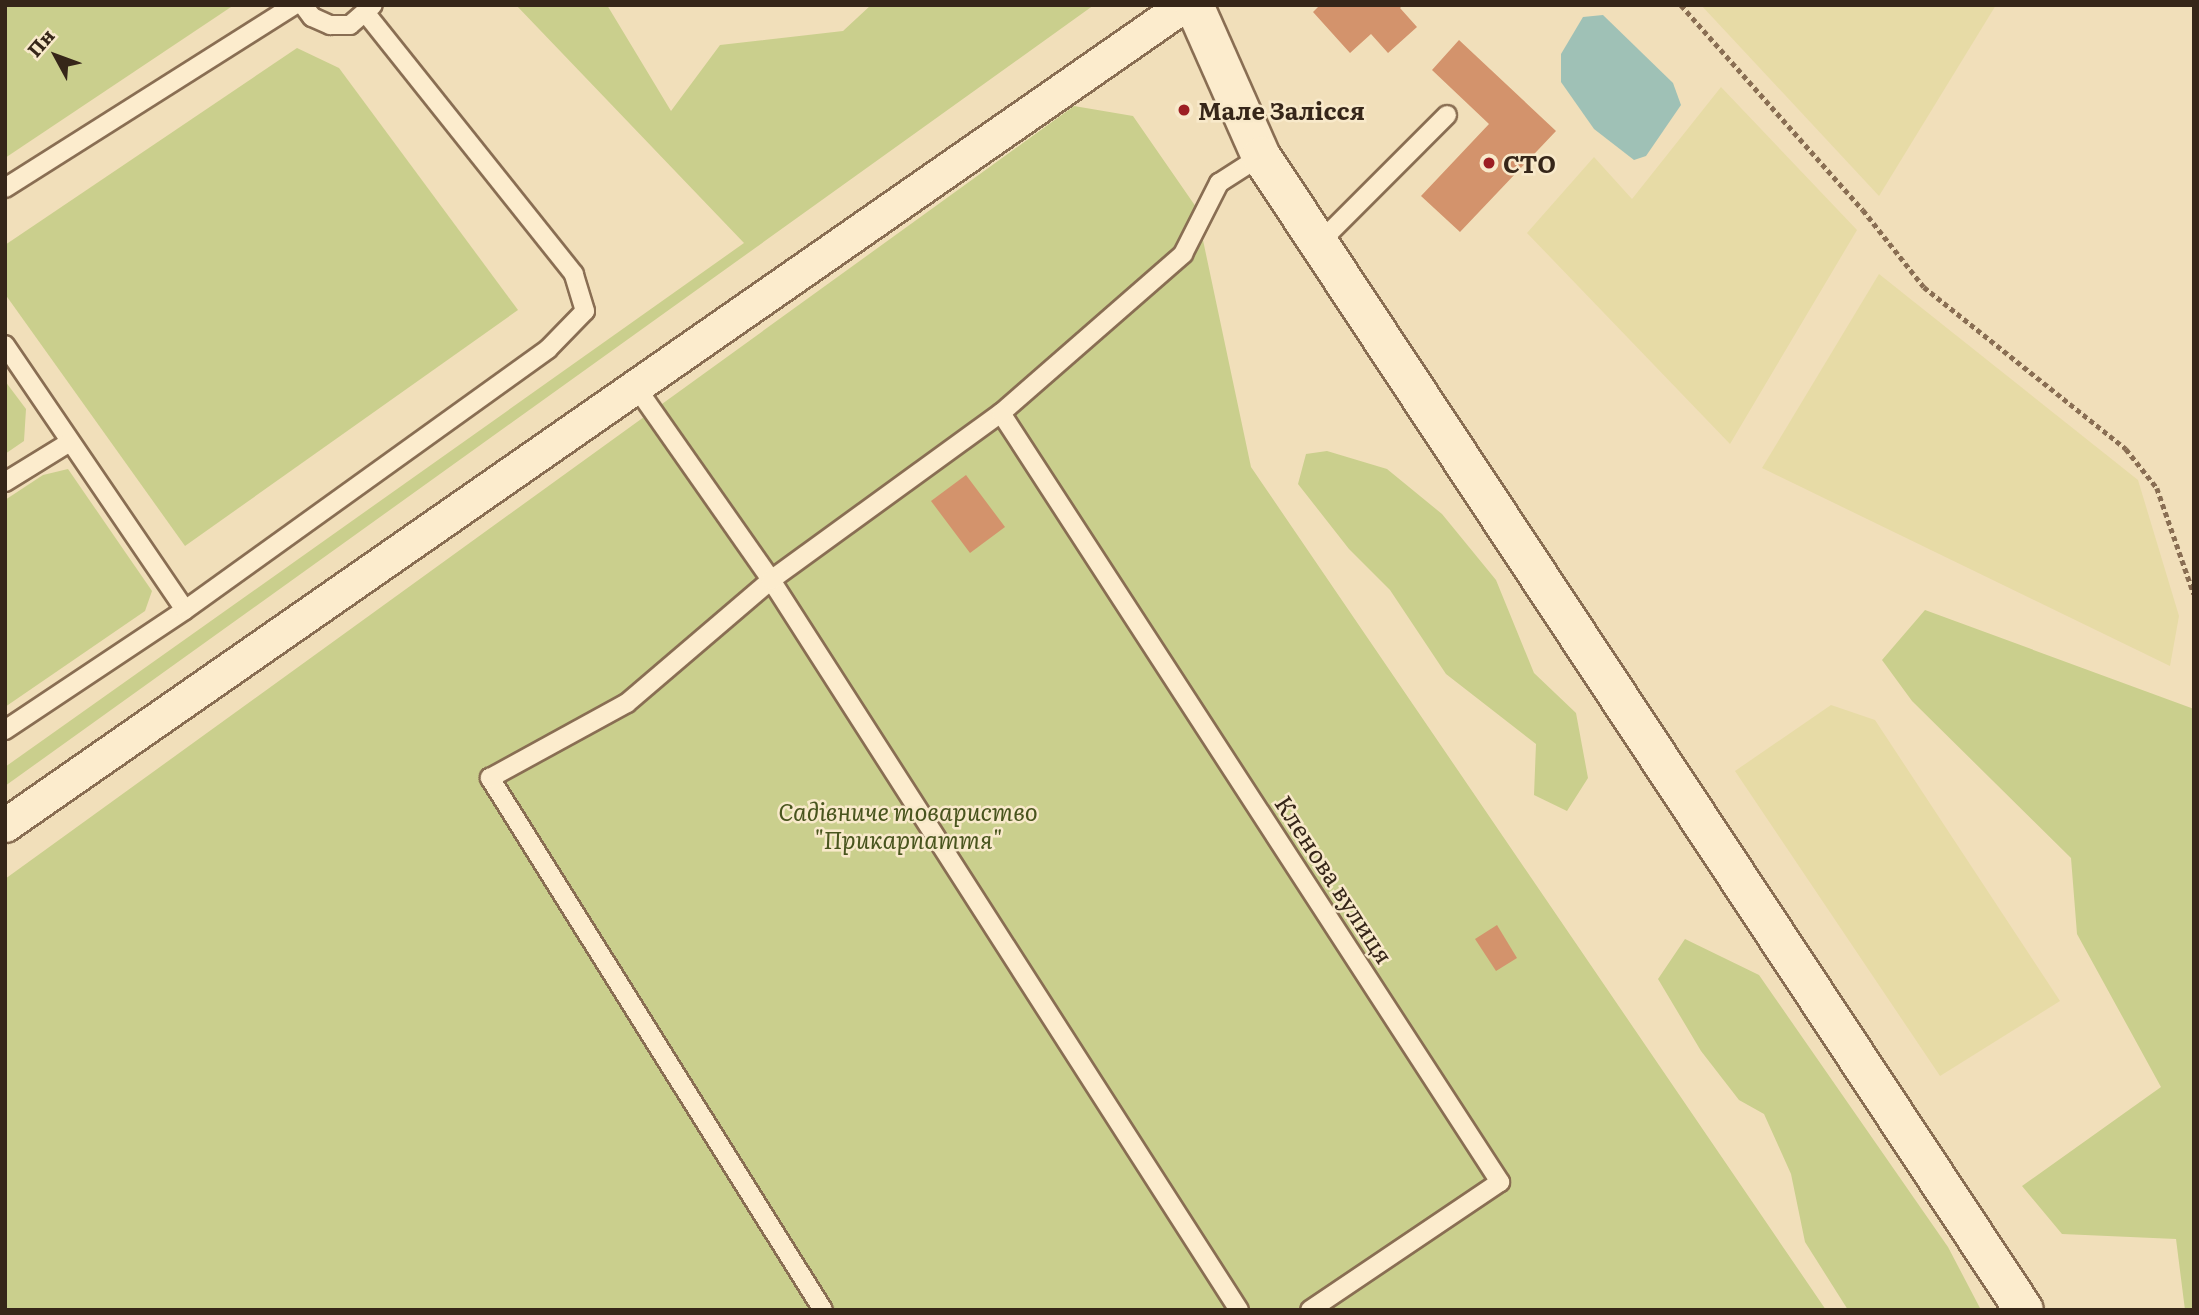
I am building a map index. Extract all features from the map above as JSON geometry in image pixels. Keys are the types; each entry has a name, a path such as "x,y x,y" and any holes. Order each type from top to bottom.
{"main road":[{"path":"1194,5 1261,156 2024,1310"}],"street":[{"path":"5,825 1184,5"}],"lane":[{"path":"5,188 294,5"},
{"path":"5,730 186,610 548,349 585,311 574,274 370,10 349,24 330,25 312,17 303,5"},
{"path":"1319,243 1447,115"},
{"path":"822,1310 490,778 627,703 771,580 1001,412 1183,254 1219,183 1261,156"},
{"path":"5,345 186,610"},
{"path":"636,387 771,580 1239,1310"},
{"name":"Кленова вулиця","path":"1001,412 1500,1182 1310,1310"},
{"path":"5,482 70,442"}],"path":[{"path":"1681,5 1863,210 1924,287 2126,449 2157,488 2194,594"}],"shaded area":[{"path":"1701,5 1996,5 1879,196"},
{"path":"1721,87 1857,230 1730,444 1527,233 1594,157 1632,199"},
{"path":"1879,274 2138,480 2179,616 2170,666 1762,468"},
{"path":"1831,705 1875,720 2060,1001 1940,1076 1735,771"}],"green space":[{"path":"5,5 234,5 5,158"},
{"path":"516,5 607,5 671,111 720,45 843,31 871,5 1094,5 5,786 5,767 744,243"},
{"path":"297,48 339,68 518,310 185,546 5,294 5,245"},
{"name":"Садівниче товариство \"Прикарпаття\"","path":"1074,106 1133,116 1196,207 1251,467 1826,1310 5,1310 5,879"},
{"path":"5,381 26,409 24,441 5,454"},
{"path":"1327,451 1387,469 1442,514 1496,580 1534,673 1576,713 1588,778 1567,811 1534,795 1536,744 1446,674 1390,590 1349,549 1298,484 1306,454"},
{"path":"68,469 152,591 145,611 5,707 5,500 43,475"},
{"path":"1925,610 2194,709 2194,1310 2185,1310 2176,1239 2062,1234 2022,1186 2161,1087 2077,934 2071,858 1912,701 1882,660"},
{"path":"1685,939 1759,975 1948,1247 1981,1310 1848,1310 1805,1242 1791,1174 1764,1114 1739,1100 1701,1051 1658,979"}],"water":[{"path":"1603,15 1673,83 1681,105 1646,156 1634,160 1594,129 1561,82 1561,54 1583,17"}],"building":[{"path":"1320,5 1403,5 1400,8 1417,27 1388,53 1371,34 1350,53 1313,12"},
{"name":"СТО","path":"1459,40 1556,131 1460,232 1421,196 1489,124 1432,70"},
{"path":"966,475 1005,527 970,553 931,501"},
{"path":"1497,925 1517,958 1496,971 1475,939"}],"place":[{"name":"Мале Залісся","path":"1184,110"},
{"name":"СТО","path":"1489,163"}]}
